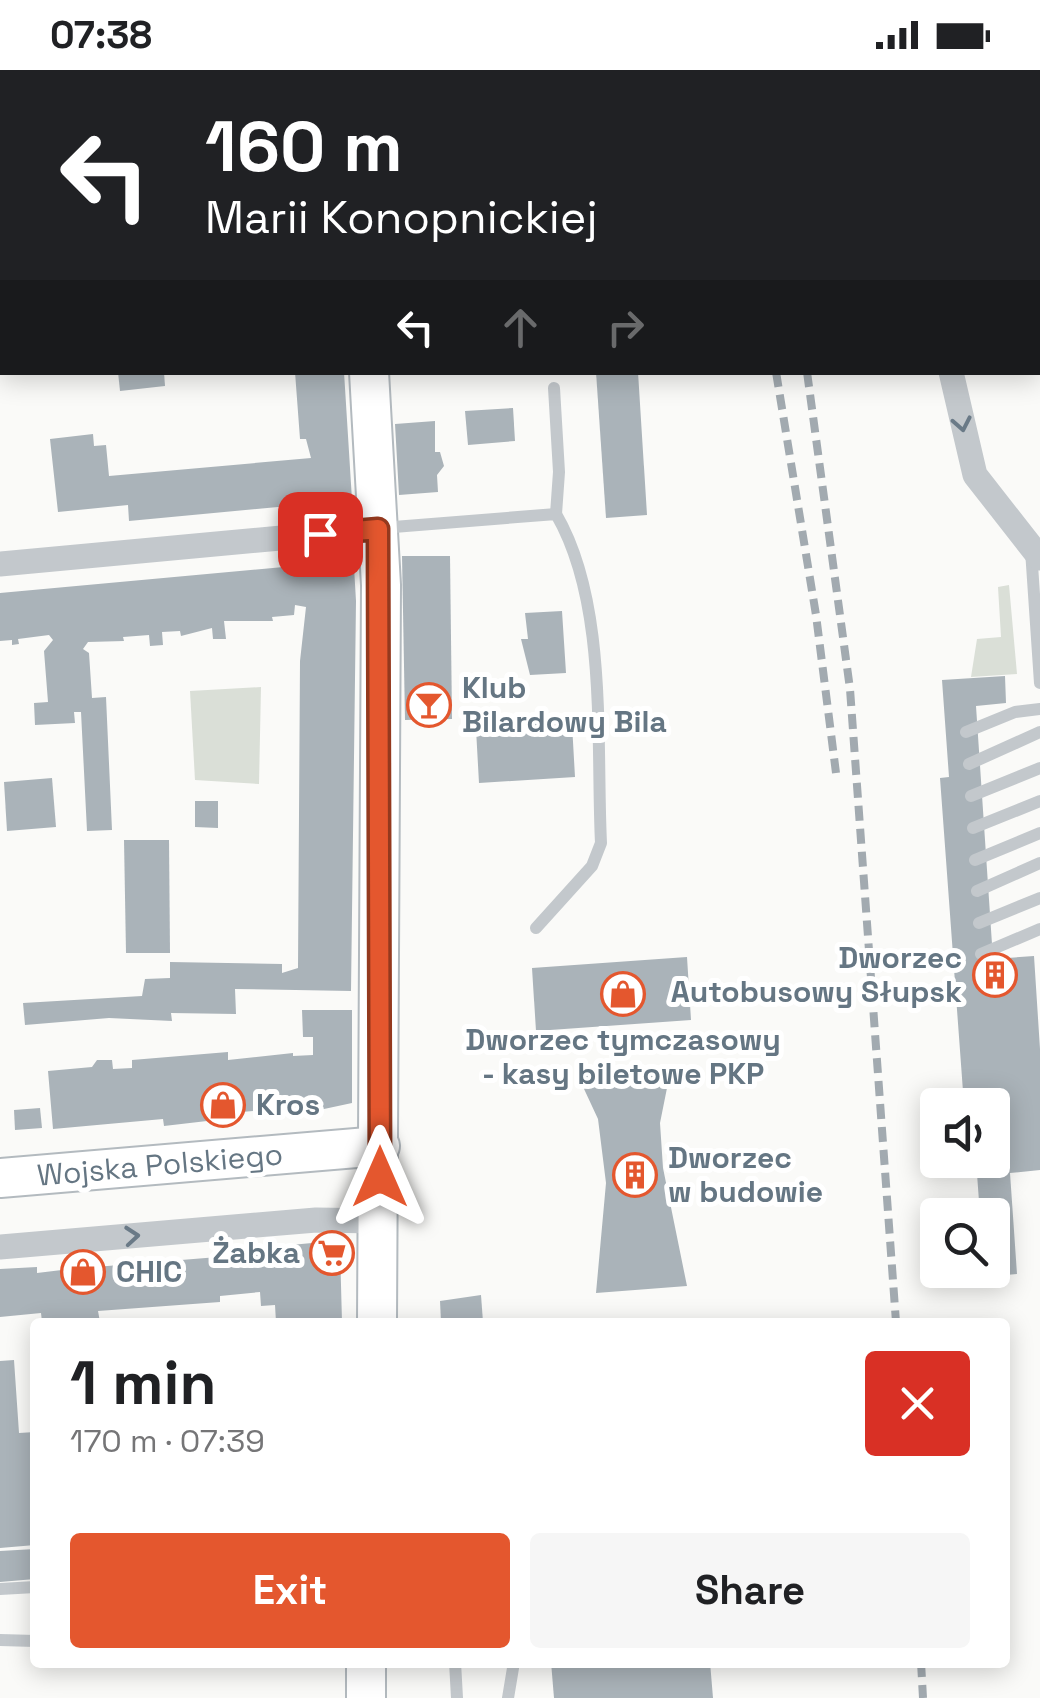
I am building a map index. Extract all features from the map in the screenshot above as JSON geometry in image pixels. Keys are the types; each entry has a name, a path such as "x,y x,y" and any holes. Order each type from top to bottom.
{"street":[{"path":"369,375 378,529 377,1318"},
{"path":"952,375 975,475 1035,553"},
{"path":"0,564 378,529"},
{"name":"Wojska Polskiego","path":"0,1178 380,1146"},
{"path":"0,1247 316,1220 379,1221"},
{"path":"366,1668 366,1698"}],"lane":[{"path":"536,928 592,866 601,843 588,598 556,514 559,472 554,388"},
{"path":"378,529 556,514"},
{"path":"1035,553 1040,683"},
{"path":"966,732 1014,712 1040,709"},
{"path":"968,764 1040,732"},
{"path":"970,796 1040,768"},
{"path":"972,828 1040,800"},
{"path":"975,860 1040,832"},
{"path":"977,891 1040,864"},
{"path":"979,924 1040,898"},
{"path":"981,954 1040,928"},
{"path":"0,1589 30,1587"},
{"path":"0,1640 30,1641"},
{"path":"456,1668 458,1698"},
{"path":"508,1698 513,1668"}],"shaded area":[{"path":"1009,585 1017,674 971,677 977,639 1001,637 998,587"},
{"path":"261,687 259,784 195,780 190,691"}],"building":[{"path":"118,375 164,375 165,386 120,391"},
{"path":"295,375 344,375 352,500 129,521 128,505 58,512 50,439 93,434 94,446 106,445 109,476 311,458 306,439 300,439"},
{"path":"596,375 638,375 647,515 606,518"},
{"path":"513,408 515,441 468,445 465,411"},
{"path":"435,421 435,452 440,452 444,466 437,475 438,492 399,495 395,424"},
{"path":"402,556 450,556 452,719 405,720"},
{"path":"348,561 354,567 356,601 351,991 235,989 236,1014 171,1013 172,1021 109,1018 25,1025 23,1003 142,996 145,979 170,978 170,962 282,964 282,973 298,968 300,661 306,607 295,605 294,615 272,617 273,621 224,621 226,639 213,639 212,628 181,636 180,631 162,632 163,645 150,646 149,635 123,637 124,641 88,642 83,649 89,653 92,698 106,697 112,830 87,831 81,712 74,712 75,723 35,725 34,703 48,702 44,651 53,640 49,635 18,639 19,644 12,645 12,640 0,641 0,593"},
{"path":"562,611 566,673 530,675 521,639 528,639 525,613"},
{"name":"Dworzec Autobusowy Słupsk","path":"1005,676 1006,703 976,706 993,959 1034,956 1040,1049 1040,1170 1010,1173 1010,1088 963,1088 940,778 949,777 942,680"},
{"path":"550,716 550,725 572,724 575,777 479,783 476,729 525,726 524,717"},
{"path":"52,778 56,827 7,831 4,782"},
{"path":"195,801 218,801 218,828 195,827"},
{"path":"124,840 169,840 170,953 126,953"},
{"path":"687,957 691,1020 536,1031 532,968"},
{"path":"302,1010 352,1010 352,1103 310,1112 309,1106 293,1107 293,1114 278,1115 277,1109 207,1115 207,1121 164,1126 163,1119 53,1129 48,1071 92,1067 97,1060 112,1060 113,1069 132,1068 132,1060 228,1052 228,1060 293,1053 313,1055 313,1037 303,1037"},
{"name":"Dworzec w budowie","path":"671,1068 660,1123 663,1168 687,1286 596,1293 606,1183 598,1119 578,1076"},
{"path":"40,1108 42,1128 15,1130 14,1110"},
{"name":"Dworzec Autobusowy Słupsk","path":"1010,1173 1017,1274 1010,1275 1010,1198 979,1198 977,1178 1010,1178"},
{"path":"333,1241 340,1248 342,1318 276,1318 275,1305 261,1306 260,1292 220,1296 220,1302 98,1311 99,1318 42,1318 41,1313 0,1317 0,1269 37,1267 37,1273 70,1269 70,1264 94,1262 95,1267 218,1257 217,1252"},
{"path":"481,1295 483,1318 441,1318 440,1301"},
{"path":"14,1360 19,1433 30,1432 30,1545 0,1548 0,1361"},
{"path":"30,1549 30,1579 0,1582 0,1551"},
{"path":"552,1668 710,1668 713,1698 554,1698"}],"railway":[{"path":"776,375 816,615 836,773"},
{"path":"807,375 850,689 896,1318"},
{"path":"921,1668 923,1698"}],"place":[{"name":"Klub Bilardowy Bila","path":"429,705"},
{"name":"Dworzec Autobusowy Słupsk","path":"995,975"},
{"name":"Dworzec tymczasowy - kasy biletowe PKP","path":"623,994"},
{"name":"Kros","path":"223,1105"},
{"name":"Dworzec w budowie","path":"635,1175"},
{"name":"Żabka","path":"332,1253"},
{"name":"CHIC","path":"83,1272"}],"route":[{"path":"320,534 378,529 380,1177"}]}
